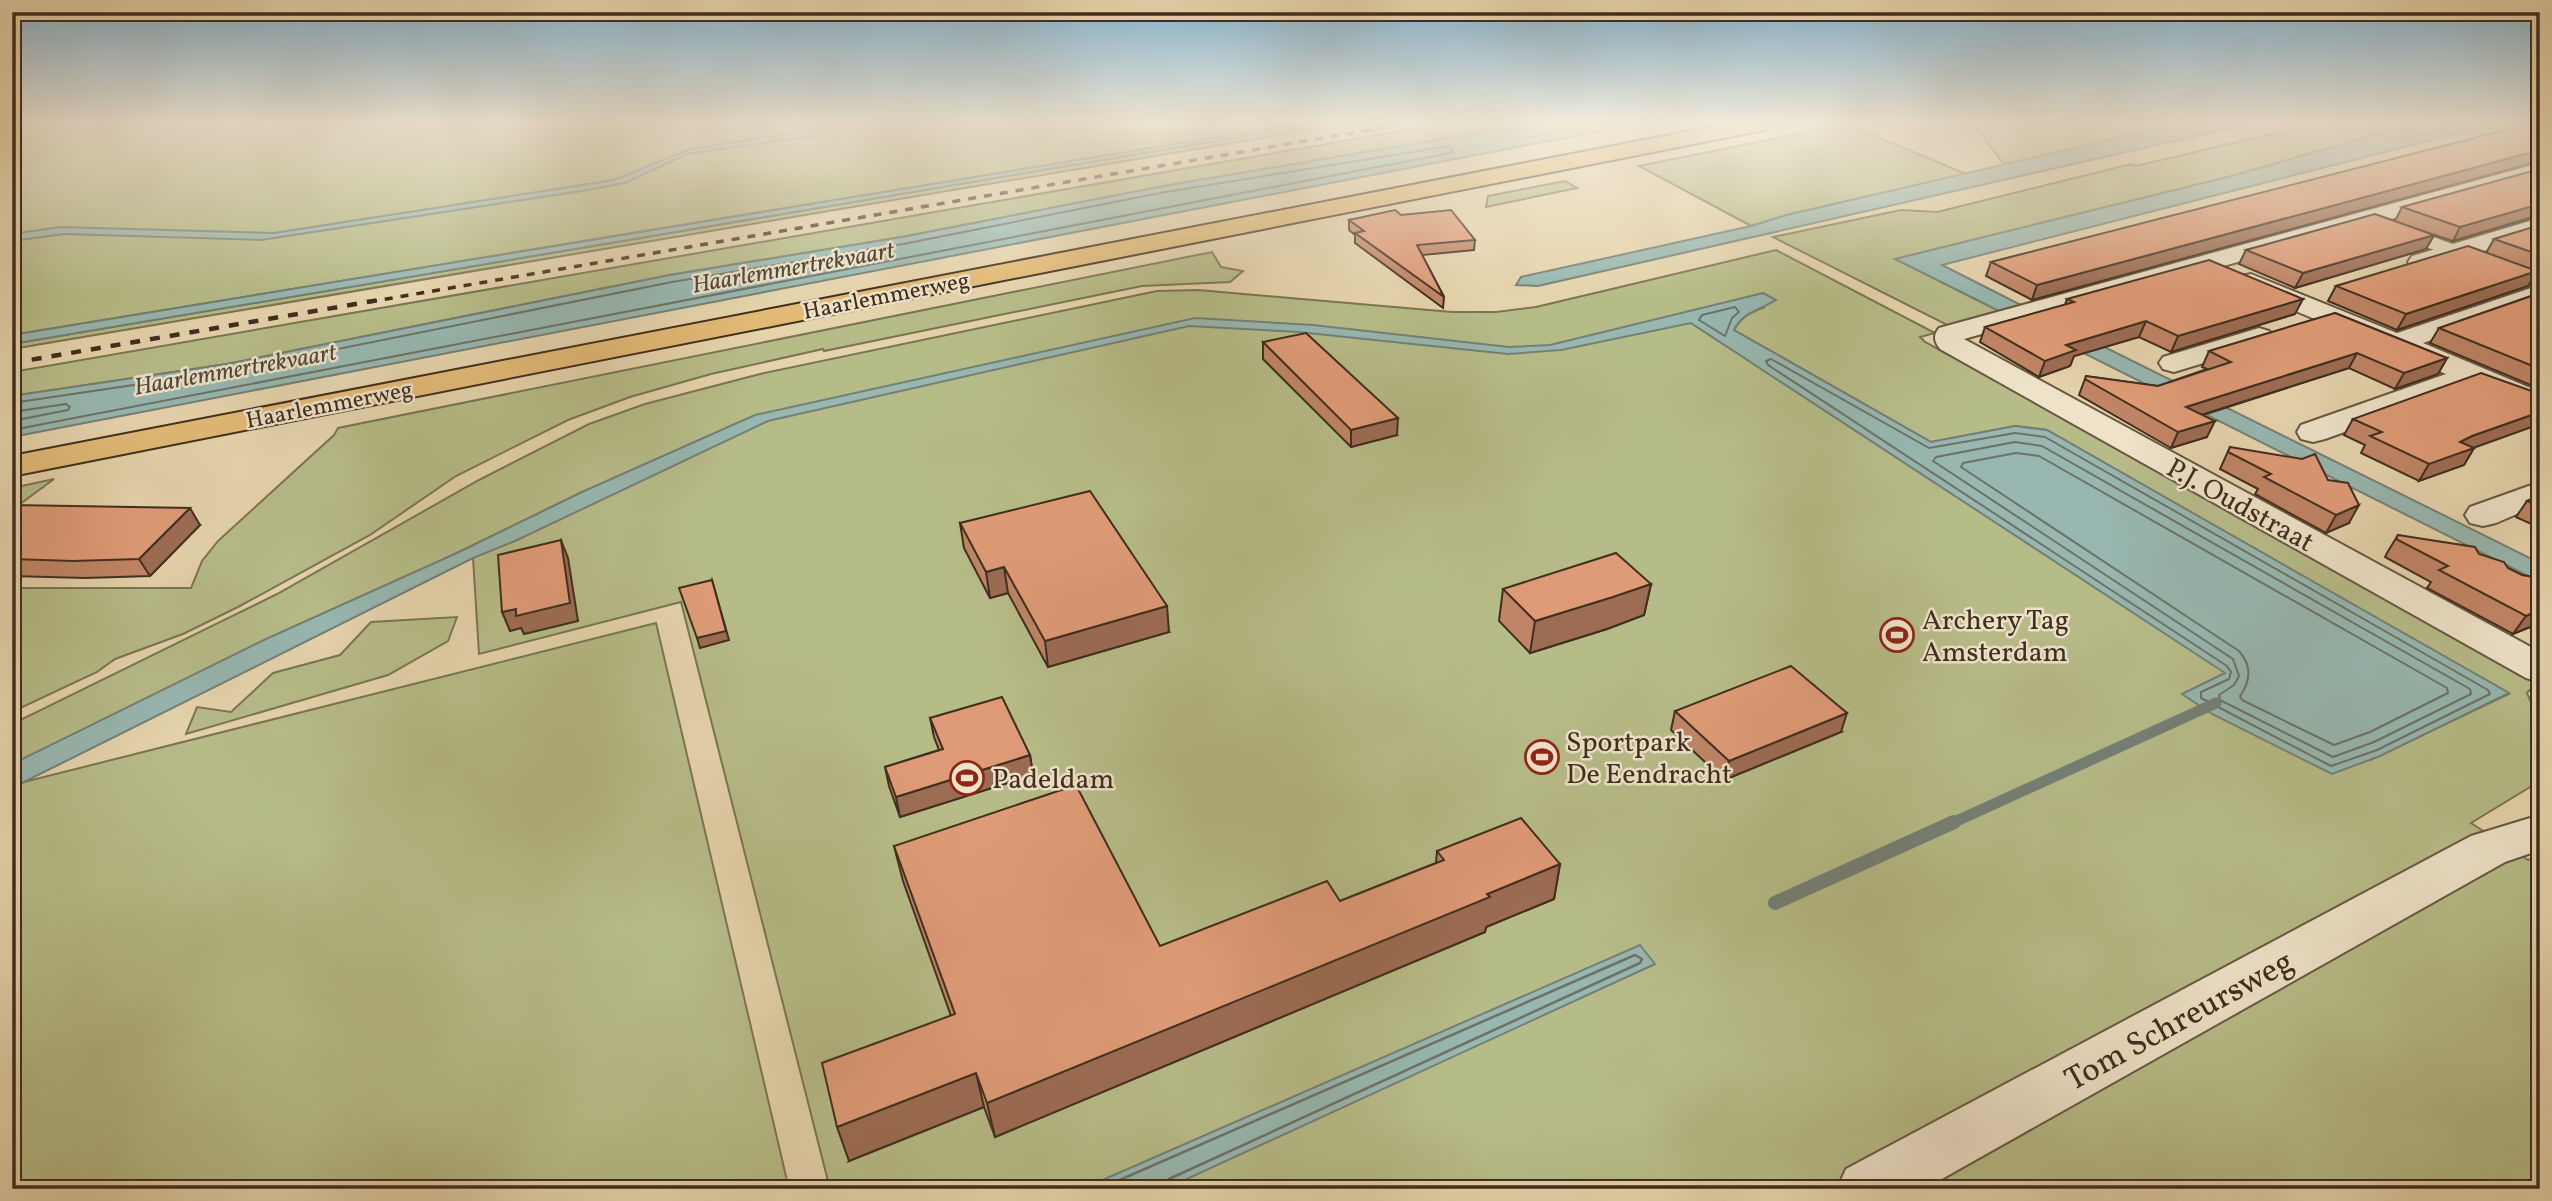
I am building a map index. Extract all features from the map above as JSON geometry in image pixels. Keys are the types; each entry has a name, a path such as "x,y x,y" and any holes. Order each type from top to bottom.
{"main road":[{"name":"Haarlemmerweg","path":"12,449 1411,180"},
{"name":"Haarlemmerweg","path":"12,466 1473,180"}],"street":[{"path":"2205,263 2501,180"},
{"path":"2508,180 2540,190"},
{"path":"2365,218 2450,253 2540,282"},
{"path":"2394,270 2540,226"},
{"path":"2205,263 2294,300 2330,302 2395,342 2540,403"},
{"name":"P.J. Oudstraat","path":"2205,263 1949,334 1950,343 2540,669"},
{"path":"2395,342 2540,293"},
{"path":"2174,363 2330,302"},
{"path":"2503,388 2540,374"},
{"path":"2313,432 2473,375"},
{"path":"2483,514 2540,492"},
{"name":"Tom Schreursweg","path":"2488,849 2509,828 2540,808"},
{"name":"Tom Schreursweg","path":"1867,1189 2488,849 2540,832"}],"green space":[{"path":"12,180 956,180 12,335"},
{"path":"984,180 1012,180 12,349 12,344"},
{"path":"1119,180 1200,180 902,237 670,275 227,364 12,396 12,372"},
{"path":"1665,180 1940,180 1787,215 1751,226"},
{"path":"2066,180 2216,180 1896,259 2005,314 1953,328 1773,237 1901,210 1937,212"},
{"path":"1565,181 1577,188 1486,207 1488,196"},
{"name":"Sportpark De Eendracht","path":"1776,250 1935,333 1920,337 1925,342 2540,679 2527,693 2538,719 2531,733 2540,738 2540,781 2471,823 2528,860 2540,856 2540,1189 830,1189 681,602 479,654 473,558 582,492 12,770 12,724 277,594 479,480 589,424 645,404 760,374 1157,291 1198,290 1452,312 1496,312 1536,307","holes":["1765,307 1743,318 1734,330 1931,442 2015,426 2047,430 2509,694 2370,760 2112,598 1691,323"]},
{"path":"1212,252 1221,267 1243,271 1230,282 1142,286 824,351 823,349 711,374 630,397 568,420 456,476 370,535 238,607 183,634 115,659 97,672 12,712 12,588 191,588 202,561 218,541 334,435 338,428"},
{"path":"54,479 12,510 12,488"},
{"path":"457,617 448,641 388,675 186,734 197,707 231,712 273,673 340,655 371,622"},
{"path":"656,623 789,1189 12,1189 12,785"}],"water":[{"path":"614,180 631,180 582,191 261,240 64,234 12,241 12,234 60,227 274,233"},
{"path":"956,180 984,180 12,344 12,335"},
{"name":"Haarlemmertrekvaart","path":"1200,180 1346,180 12,437 12,396 227,364 670,275 902,237"},
{"path":"1937,180 2003,180 1538,286 1516,285 1521,277 1751,226"},
{"path":"2216,180 2275,180 1942,265 2027,308 2005,314 1895,259"},
{"path":"1763,293 1776,300 1747,315 1734,330 1931,442 2015,426 2047,430 2509,693 2380,756 2332,774 2212,714 2182,694 2225,673 1691,323 1561,350 1508,354 1298,332 1189,326 768,421 515,541 473,558 12,788 12,764 266,639 755,415 1195,318 1313,325 1509,347 1550,345"},
{"path":"2046,318 2540,563 2540,582 2024,323"},
{"path":"1640,945 1655,964 1165,1189 1082,1189"}],"building":[{"path":"2310,180 2428,180 2037,285 1991,262"},
{"path":"2500,180 2540,180 2540,204 2460,227 2402,207"},
{"path":"1395,210 1401,215 1451,210 1475,240 1417,245 1444,297 1355,233 1364,231 1349,220"},
{"path":"2375,214 2434,235 2303,273 2246,250"},
{"path":"2540,225 2540,255 2494,239"},
{"path":"2468,246 2537,271 2406,314 2336,286"},
{"path":"2209,260 2303,299 2178,336 2146,321 2066,345 2076,350 2045,361 1985,327 2074,302 2067,299"},
{"path":"2540,293 2540,369 2439,328"},
{"path":"2335,313 2447,358 2404,373 2357,353 2186,407 2215,421 2178,432 2085,379 2086,376 2158,386 2231,362 2209,351"},
{"path":"1306,333 1398,418 1351,430 1263,342"},
{"path":"2481,373 2540,394 2540,412 2472,436 2460,442 2474,448 2429,464 2370,436 2382,432 2353,419"},
{"path":"2230,447 2302,459 2315,454 2328,480 2348,483 2359,505 2336,515 2264,477 2271,474 2228,452"},
{"path":"1090,491 1167,606 1045,641 1004,567 986,572 960,523"},
{"path":"2540,495 2540,506 2527,501"},
{"path":"12,505 190,508 139,559 73,561 12,559"},
{"path":"2398,535 2475,547 2479,554 2504,562 2508,568 2522,575 2540,578 2540,610 2526,616 2439,570 2448,566 2396,539"},
{"path":"561,540 570,603 516,616 516,609 502,612 498,555"},
{"path":"1616,553 1651,584 1535,621 1503,589"},
{"path":"712,580 726,631 697,638 679,588"},
{"path":"1791,666 1847,713 1729,761 1675,711"},
{"path":"1002,697 1030,755 896,797 885,767 943,749 930,718"},
{"path":"1076,785 1160,946 1327,881 1340,901 1444,860 1437,851 1521,818 1560,864 1487,894 1490,897 987,1103 976,1073 837,1127 822,1063 955,1014 894,846"}],"waterway":[{"path":"1950,824 2216,703"},
{"path":"1775,903 1954,822"}],"railway":[{"path":"369,302 1078,180"},
{"path":"12,363 379,300"}],"place":[{"name":"Archery Tag Amsterdam","path":"1897,635"},
{"name":"Sportpark De Eendracht","path":"1542,757"},
{"name":"Padeldam","path":"967,778"}]}
